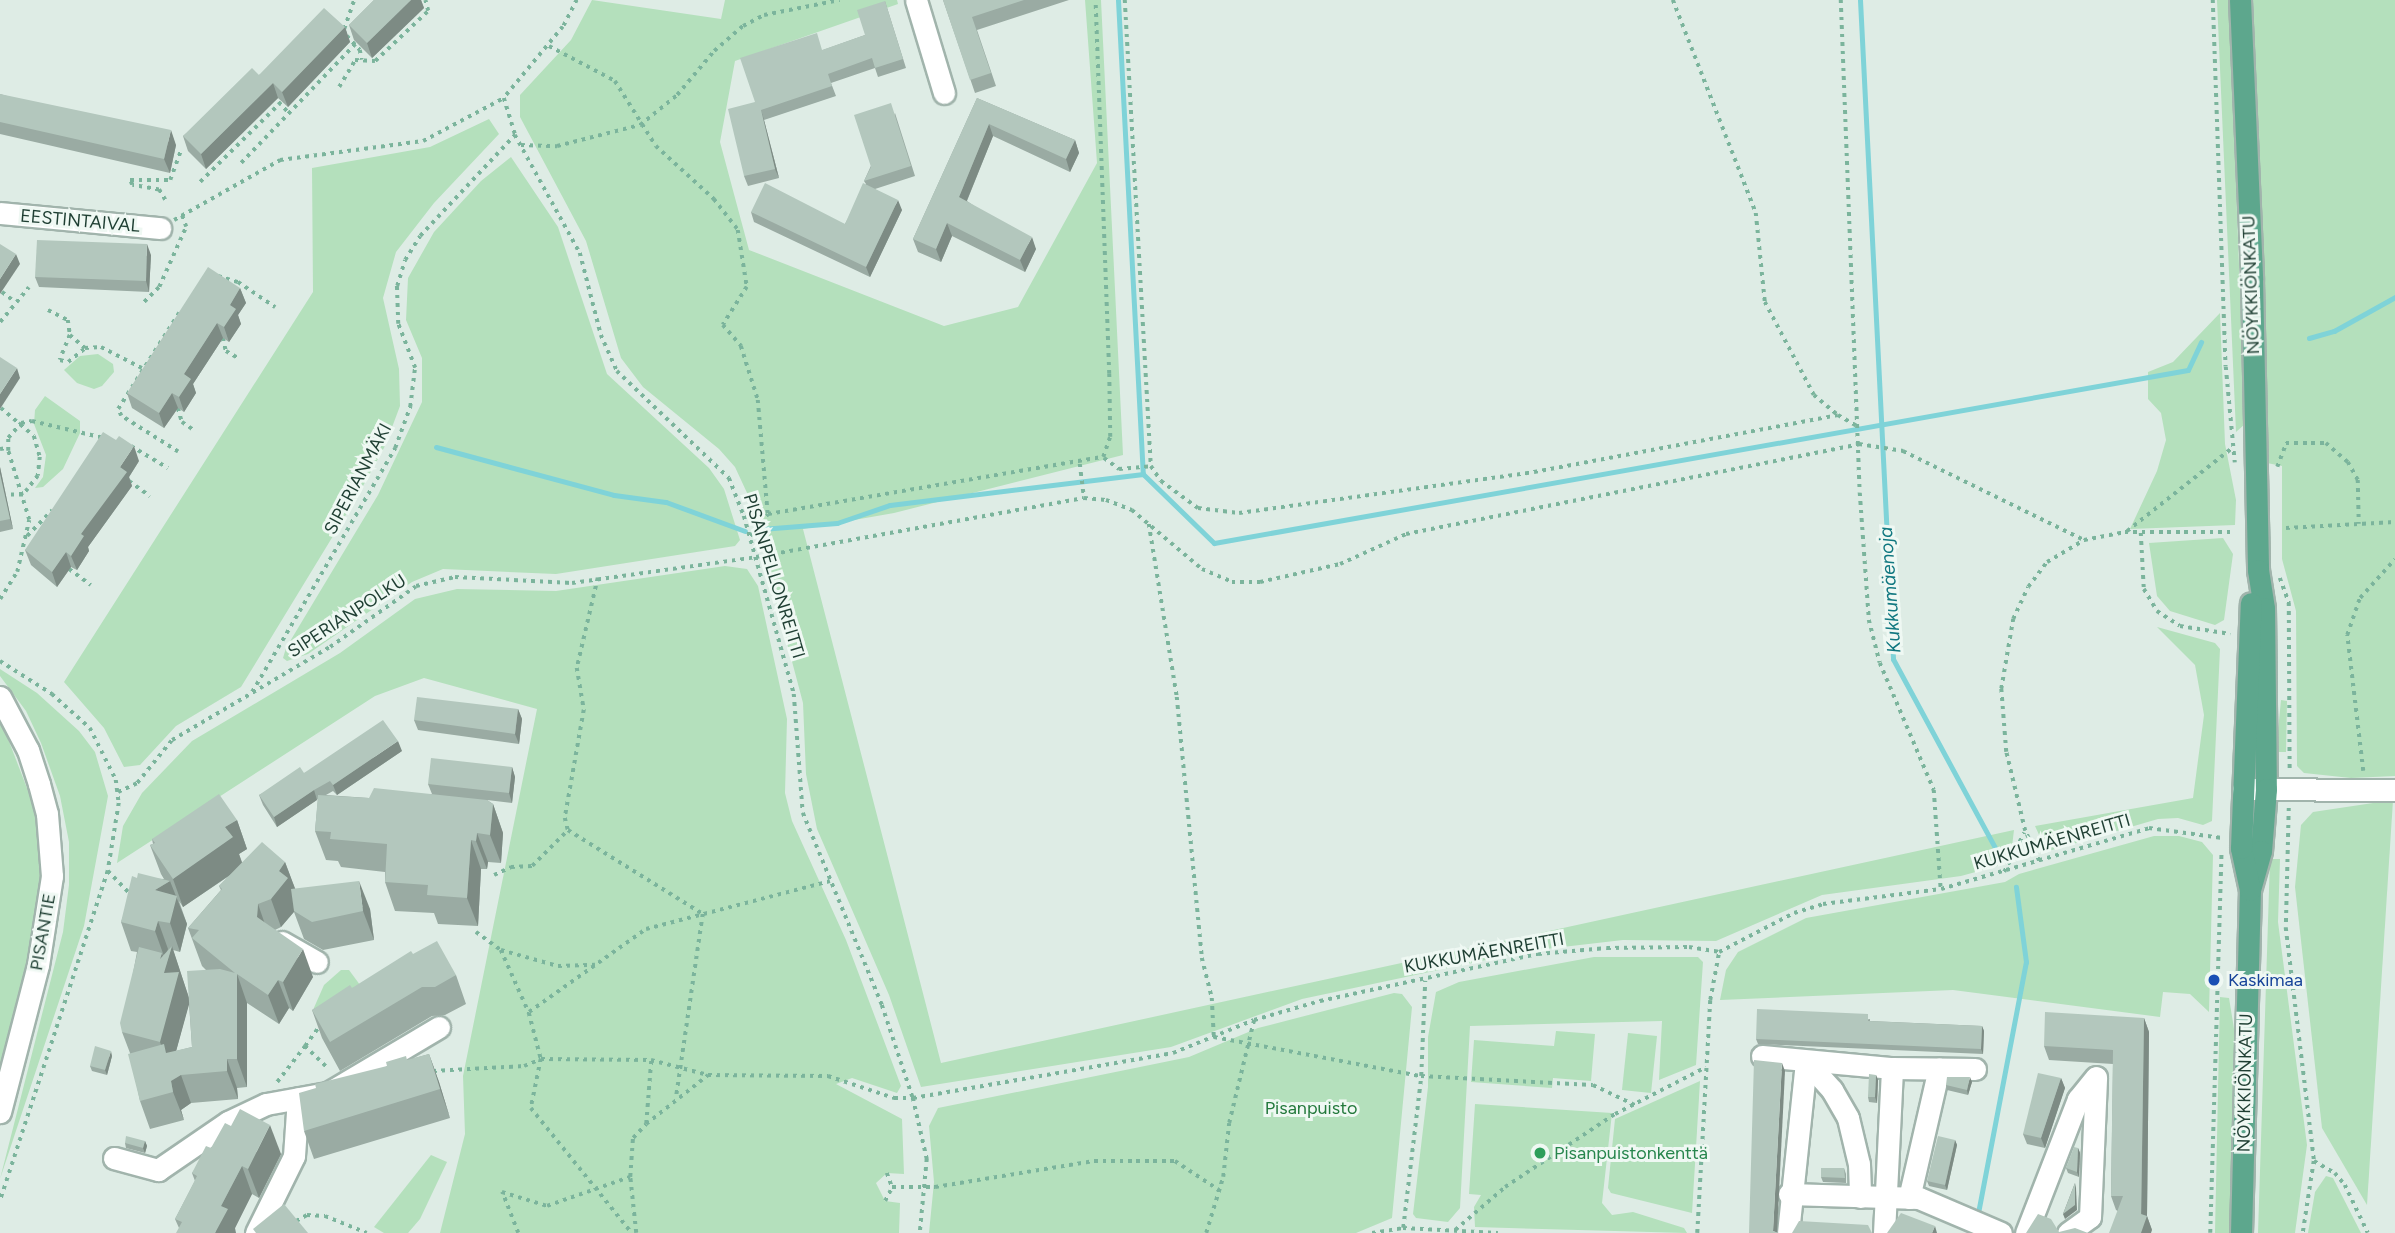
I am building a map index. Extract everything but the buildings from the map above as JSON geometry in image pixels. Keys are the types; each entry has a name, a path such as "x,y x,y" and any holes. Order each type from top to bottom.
{"main road":[{"name":"NÖYKKIÖNKATU","path":"2240,0 2267,567 2264,608 2266,789 2261,851 2249,890"},
{"name":"NÖYKKIÖNKATU","path":"2241,1233 2249,890 2241,848 2250,606 2267,567"}],"street":[{"path":"916,0 944,93"},
{"name":"EESTINTAIVAL","path":"0,213 160,228"},
{"name":"PISANTIE","path":"0,697 28,750 47,814 52,876 38,965 0,1112"},
{"path":"2244,789 2395,790"},
{"path":"279,940 317,962"},
{"path":"114,1158 158,1170 185,1147 266,1104 340,1086 439,1027"},
{"path":"1762,1056 1892,1068 1975,1069"},
{"path":"1788,1233 1789,1194 1797,1166 1805,1061"},
{"path":"1805,1061 1832,1090 1848,1118 1859,1164 1860,1197"},
{"path":"1884,1233 1892,1068"},
{"path":"1909,1198 1939,1068"},
{"path":"2026,1233 2078,1099 2096,1077 2090,1217 2068,1233"},
{"path":"256,1233 293,1156 298,1098"},
{"path":"1789,1194 1919,1198 2001,1233"}],"path":[{"path":"354,0 344,22 347,37 355,44 362,60"},
{"path":"339,86 343,73 355,60 375,61 428,11 425,0"},
{"path":"160,228 280,160 423,141 504,98 548,46 577,0"},
{"path":"520,145 557,146 640,125 677,95 714,51 743,26 764,15 839,0"},
{"path":"750,536 768,514 1080,467 1103,457 1110,437 1095,0"},
{"path":"1125,0 1151,466 1160,481 1198,508 1238,513 1534,472 1838,415"},
{"path":"1673,0 1756,213 1765,302 1814,395 1838,415 1857,426"},
{"path":"1842,0 1857,426 1869,620 1880,663 1934,790 1941,889"},
{"path":"2213,0 2232,448 2236,471"},
{"path":"241,163 355,44"},
{"path":"548,46 615,81 640,125 687,177 714,198 737,230 747,287 723,324 741,346 758,400 768,514"},
{"path":"267,90 289,113"},
{"name":"PISANPELLONREITTI","path":"504,98 515,135 580,253 601,335 617,371 729,478 750,536 794,694 803,813 882,1005 913,1098 927,1159 920,1233"},
{"path":"200,183 280,103"},
{"name":"SIPERIANMÄKI","path":"251,693 396,448 410,407 415,368 398,324 397,286 405,260 420,236 515,135"},
{"path":"164,200 159,190 132,186 130,180 170,180 181,149"},
{"path":"144,302 159,287 186,228 182,216"},
{"path":"212,278 238,282 275,307"},
{"path":"0,322 14,301 29,287"},
{"path":"2,292 14,301"},
{"path":"178,452 119,413 119,403 186,303"},
{"path":"48,310 68,320 70,335 60,360 68,362 85,348"},
{"path":"180,313 190,318"},
{"path":"70,335 85,348 111,349 142,368"},
{"path":"223,338 226,351 240,359"},
{"path":"134,380 145,387"},
{"path":"1,408 21,422 34,436 40,457 38,476 23,495"},
{"path":"178,408 182,422 194,430"},
{"path":"0,599 14,579 29,520 7,448 8,438 21,422 32,421 111,440"},
{"path":"122,443 168,468"},
{"path":"2276,476 2286,443 2326,443 2348,462 2358,480 2358,524"},
{"path":"1080,467 1084,496 1106,500 1132,510 1202,569 1232,582 1260,582 1340,564 1406,534 1859,444 1895,449 2084,540"},
{"path":"0,449 7,448"},
{"path":"2125,532 2232,448"},
{"path":"1103,457 1119,469 1151,466"},
{"path":"127,480 150,496"},
{"path":"6,495 23,495"},
{"name":"SIPERIANPOLKU","path":"118,792 136,783 172,740 330,648 416,586 455,577 558,583 756,557 1084,496"},
{"path":"27,536 55,506"},
{"path":"2286,528 2395,522"},
{"path":"1149,524 1177,697 1202,958 1212,999 1214,1037 1245,1045 1421,1076 1593,1085 1635,1104"},
{"path":"2039,861 2025,831 2002,724 2005,652 2028,587 2047,562 2084,540 2125,532 2233,531"},
{"path":"2141,533 2144,589 2157,611 2180,626 2232,634"},
{"path":"2364,781 2347,635 2360,598 2395,559"},
{"path":"2267,567 2289,603 2286,928 2315,1161 2303,1233"},
{"path":"69,569 91,585"},
{"path":"598,578 577,668 584,710 565,818 568,830 703,914"},
{"path":"2230,647 2233,621"},
{"path":"2210,1233 2214,980 2222,824"},
{"name":"KUKKUMÄENREITTI","path":"428,1070 482,1070 524,1066 541,1059 651,1060 708,1075 828,1076 894,1098 913,1098 1173,1053 1254,1020 1400,982 1425,981 1538,954 1634,948 1719,952 1794,913 1823,904 1941,889 2149,828 2177,828 2222,838"},
{"path":"494,875 511,867 533,866 568,830"},
{"path":"2002,873 2013,861 2025,831"},
{"path":"108,871 124,883 131,903"},
{"path":"529,1013 646,929 830,881"},
{"path":"676,1098 703,914"},
{"path":"476,932 501,950 558,966 595,965"},
{"path":"501,950 529,1013 541,1059 531,1108 634,1233"},
{"path":"1697,1233 1706,1067 1719,952"},
{"path":"1403,1228 1421,1076 1425,981"},
{"path":"266,1104 324,1018"},
{"path":"1206,1233 1219,1190 1245,1045 1254,1020"},
{"path":"305,1046 340,1086"},
{"path":"646,1124 651,1060"},
{"path":"1455,1230 1505,1187 1635,1104 1706,1067"},
{"path":"634,1233 630,1177 633,1138 676,1098 708,1075"},
{"path":"892,1187 925,1187 1094,1161 1175,1161 1219,1190"},
{"path":"2315,1161 2335,1173 2344,1185 2368,1233"},
{"path":"885,1201 892,1187 887,1173"},
{"path":"518,1233 502,1192 547,1206 630,1177"},
{"path":"288,1228 307,1215 325,1216 368,1233"},
{"path":"1372,1233 1403,1228 1498,1233"}],"green space":[{"path":"592,0 721,19 725,0 897,0 898,4 735,61 720,142 749,250 944,326 1018,307 1097,163 1085,0 1101,0 1123,455 894,513 803,529 941,1063 2014,830 2011,855 2001,865 1961,876 1822,895 1716,941 1623,940 1528,951 1302,999 1171,1047 921,1087 889,995 817,829 806,774 803,703 748,495 735,467 719,449 643,387 621,358 586,241 520,117 520,95 571,40"},
{"path":"2217,0 2229,0 2245,424 2236,432"},
{"path":"2253,0 2395,0 2395,776 2351,778 2304,773 2297,766 2296,611 2282,559 2282,466 2267,463"},
{"path":"489,119 499,134 434,203 396,252 383,298 399,369 400,406 385,446 358,495 241,687 176,726 140,765 124,767 104,728 64,682 313,292 312,168 430,147"},
{"path":"511,157 558,227 607,374 709,468 724,489 740,540 735,546 556,574 443,569 412,582 308,654 287,661 283,658 286,648 378,495 422,402 422,358 406,320 408,278 434,232 481,181"},
{"path":"2220,313 2225,444 2236,500 2235,525 2130,529 2157,471 2166,440 2161,413 2148,399 2148,372 2173,362"},
{"path":"98,354 113,364 114,372 102,386 94,389 77,383 64,370 80,356"},
{"path":"45,396 80,421 80,433 63,469 43,487 35,488 43,477 46,455 34,424 35,410"},
{"path":"2223,538 2233,554 2224,620 2215,625 2170,611 2157,596 2149,543"},
{"path":"725,566 747,569 758,586 787,719 785,793 792,821 846,940 901,1086 897,1093 852,1078 836,1084 902,1119 904,1174 887,1173 876,1183 885,1201 900,1203 899,1233 440,1233 465,1134 463,1076 537,709 424,678 375,696 117,863 123,826 142,793 192,741 340,653 415,599 457,589 556,591"},
{"path":"2157,627 2215,643 2220,649 2212,821 2203,825 2178,818 2158,819 2052,850 2045,848 2035,826 2193,798 2204,715 2195,665"},
{"path":"0,669 37,693 79,731 95,752 108,796 84,926 0,1179 63,932 69,885 69,842 60,796 41,743 26,711 0,676"},
{"path":"2281,700 2287,701 2286,752 2276,752"},
{"path":"0,718 35,809 41,874 36,927 0,1067"},
{"path":"2393,800 2367,1205 2322,1128 2295,887 2301,825 2313,812"},
{"path":"2154,836 2179,836 2202,842 2213,855 2209,1012 2190,994 2163,992 2160,1017 1953,990 1720,1000 1726,970 1738,952 1806,918 2005,882 2019,874"},
{"path":"2270,859 2280,859 2278,922 2307,1145 2295,1233 2258,1233"},
{"path":"1594,957 1698,957 1703,962 1696,1065 1659,1080 1662,1021 1470,1026 1460,1208 1448,1222 1416,1218 1413,1214 1428,1087 1428,1037 1436,992 1459,982"},
{"path":"341,970 349,970 363,989 313,1010 324,985"},
{"name":"Pisanpuisto","path":"1394,993 1402,994 1412,1007 1392,1218 1356,1233 929,1233 934,1182 929,1126 938,1108 1189,1057 1258,1028"},
{"path":"2220,997 2229,998 2236,1041 2232,1233 2215,1233"},
{"path":"1556,1031 1595,1034 1591,1081 1553,1078 1552,1088 1471,1082 1474,1040 1554,1046"},
{"path":"1628,1033 1657,1036 1651,1093 1622,1090"},
{"path":"1700,1081 1692,1213 1611,1193 1608,1188 1615,1119"},
{"name":"Pisanpuistonkenttä","path":"1475,1104 1612,1113 1602,1203 1612,1215 1633,1212 1684,1228 1687,1233 1475,1227 1474,1207 1481,1195 1469,1194"},
{"path":"431,1155 447,1162 420,1219 408,1233 384,1233 374,1227"},
{"path":"2326,1176 2333,1178 2361,1233 2308,1233 2315,1192"}],"waterway":[{"path":"1118,0 1143,474 1214,543 2188,370 2201,342"},
{"name":"Kukkumäenoja","path":"1860,0 1893,659 1998,853"},
{"path":"2309,338 2334,331 2395,297"},
{"path":"436,447 614,495 666,502 745,531"},
{"path":"761,529 837,523 890,505 1143,474"},
{"name":"Kukkumäenoja","path":"1978,1213 2026,962 2016,887"}],"place":[{"name":"Kaskimaa","path":"2214,980"},
{"name":"Pisanpuistonkenttä","path":"1540,1153"}]}
